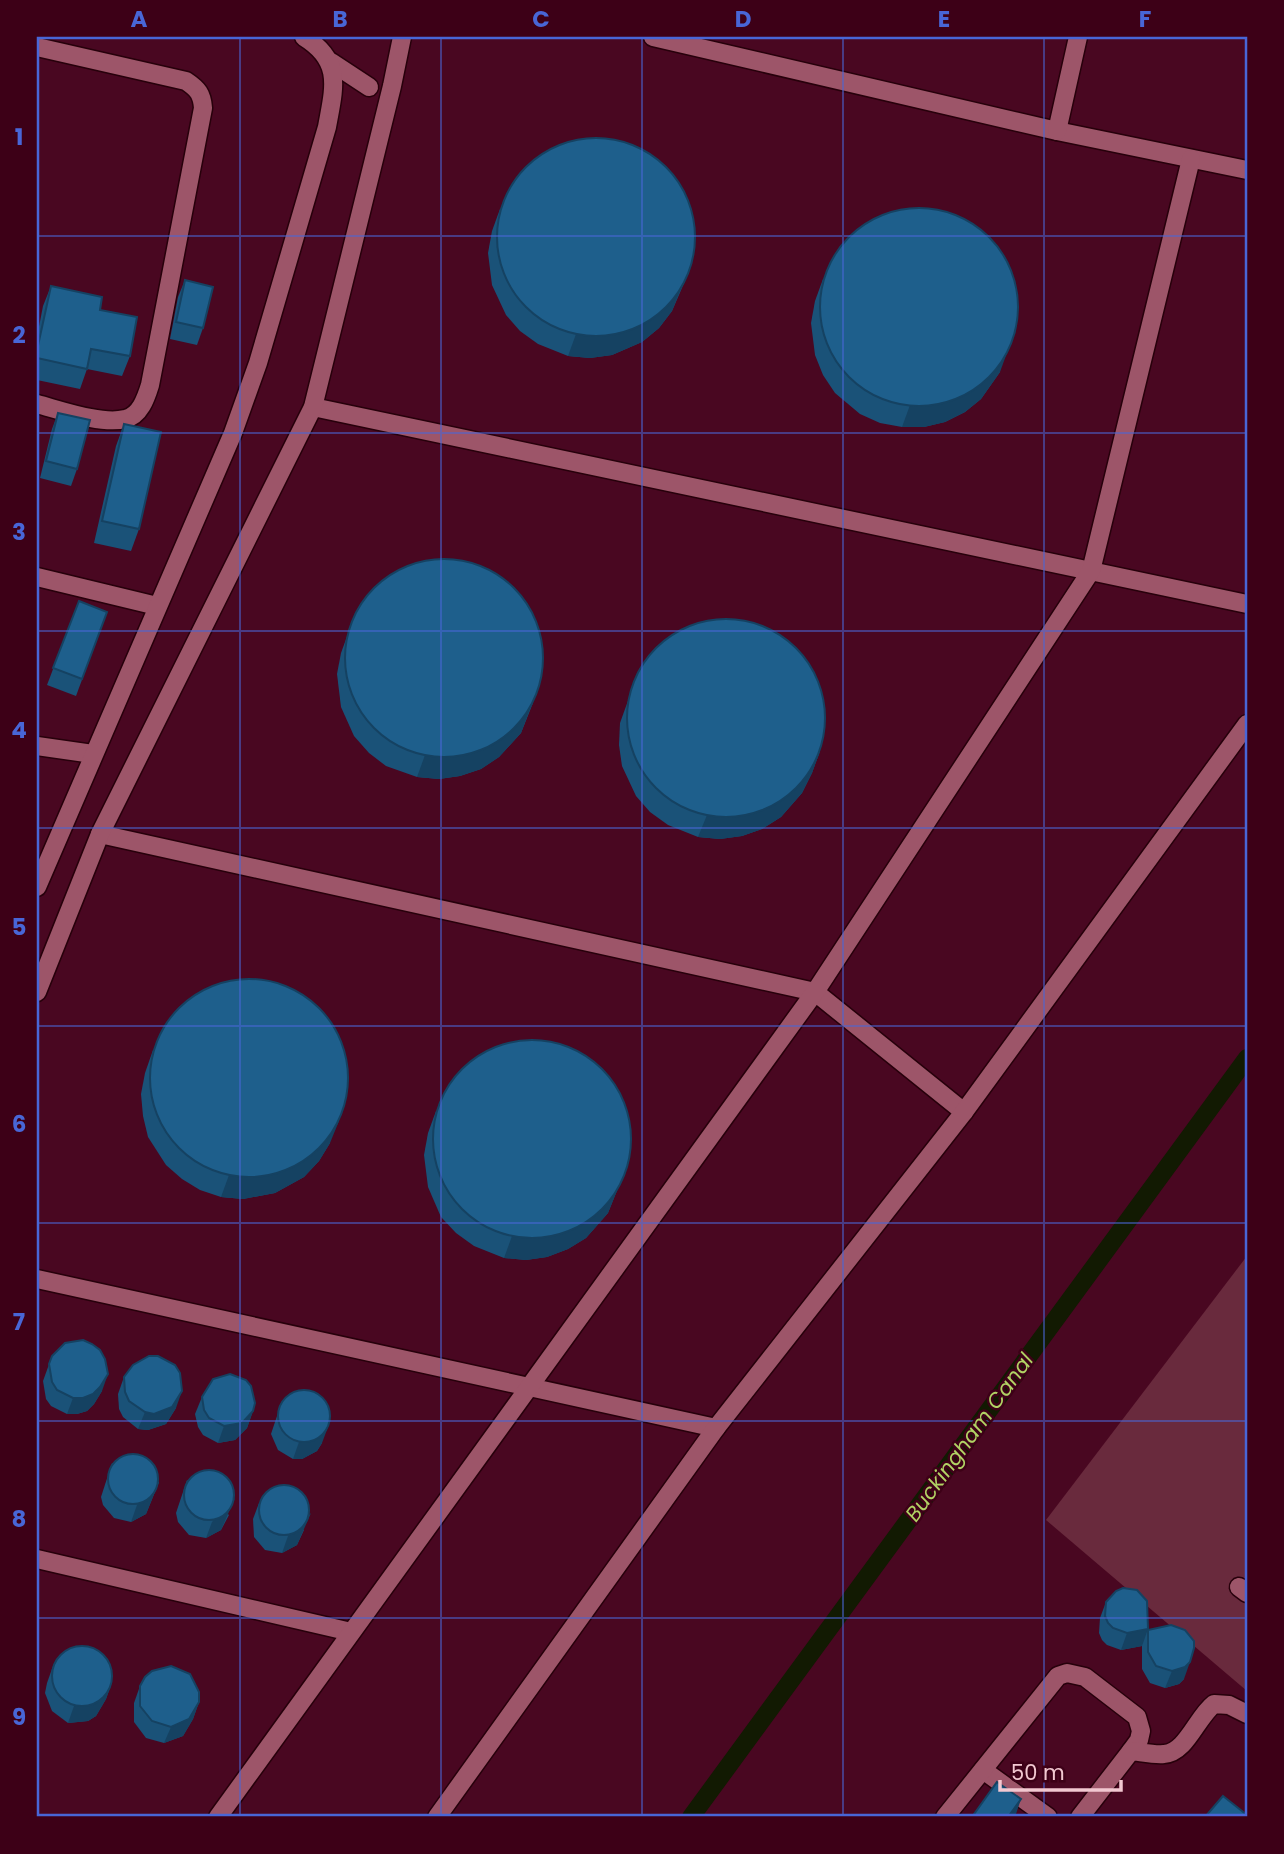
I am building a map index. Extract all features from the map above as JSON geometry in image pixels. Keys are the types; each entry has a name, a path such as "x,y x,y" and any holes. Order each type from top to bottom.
{"street":[{"path":"304,37 321,47 331,62 369,87"},
{"path":"37,992 100,834 313,407 402,37"},
{"path":"653,37 1057,131 1247,170"},
{"path":"1057,131 1078,37"},
{"path":"37,47 187,81 198,89 203,108 145,400 138,411 126,419 109,420 37,404"},
{"path":"37,887 233,433 258,363 327,127 334,88 331,62"},
{"path":"218,1817 815,992 1091,571 1191,159"},
{"path":"313,407 1247,604"},
{"path":"37,577 157,606"},
{"path":"436,1817 716,1428 964,1112 1247,724"},
{"path":"37,746 93,754"},
{"path":"100,834 815,992 964,1112"},
{"path":"37,1279 716,1428"},
{"path":"37,1559 351,1632"},
{"path":"945,1817 1058,1676 1068,1672 1085,1677 1137,1717 1141,1731 1139,1740 1080,1817"},
{"path":"1131,1751 1166,1754 1175,1751 1183,1745 1204,1711 1214,1704 1229,1705 1247,1714"},
{"path":"983,1770 1048,1817"}],"shaded area":[{"path":"1247,1256 1247,1691 1046,1520"}],"building":[{"path":"596,138 634,146 666,167 687,199 695,237 687,275 666,307 634,328 596,336 558,328 526,307 505,275 497,237 505,199 526,167 558,146"},
{"path":"919,208 957,216 989,237 1010,269 1018,307 1010,345 989,377 957,398 919,406 881,398 849,377 828,345 820,307 828,269 849,237 881,216"},
{"path":"185,280 213,287 203,328 176,322"},
{"path":"51,286 102,297 100,310 137,317 130,356 91,349 87,369 37,358"},
{"path":"58,413 90,420 77,469 46,461"},
{"path":"124,424 161,432 139,529 102,521"},
{"path":"444,559 482,567 514,588 535,620 543,658 535,696 514,728 482,749 444,757 406,749 374,728 353,696 345,658 353,620 374,588 406,567"},
{"path":"79,601 107,612 82,679 53,668"},
{"path":"726,619 764,627 796,648 817,680 825,718 817,756 796,788 764,809 726,817 688,809 656,788 635,756 627,718 635,680 656,648 688,627"},
{"path":"249,979 287,987 319,1008 340,1040 348,1078 340,1116 319,1148 287,1169 249,1177 211,1169 179,1148 158,1116 150,1078 158,1040 179,1008 211,987"},
{"path":"532,1040 570,1048 602,1069 623,1101 631,1139 623,1177 602,1209 570,1230 532,1238 494,1230 462,1209 441,1177 433,1139 441,1101 462,1069 494,1048"},
{"path":"83,1340 100,1350 108,1374 93,1394 73,1398 57,1390 52,1382 49,1364 52,1356 65,1343"},
{"path":"149,1356 158,1356 175,1365 180,1373 182,1391 172,1407 154,1414 145,1412 129,1401 125,1392 124,1377 133,1365"},
{"path":"230,1374 246,1380 251,1386 255,1403 253,1411 242,1423 224,1426 209,1418 204,1410 202,1397 213,1379"},
{"path":"304,1390 314,1392 322,1398 328,1406 328,1426 322,1434 314,1440 304,1442 294,1440 286,1434 280,1426 278,1416 280,1406 286,1398 294,1392"},
{"path":"123,1455 143,1455 157,1469 157,1489 143,1503 123,1503 109,1489 109,1469"},
{"path":"199,1471 219,1471 233,1485 233,1505 219,1519 199,1519 185,1505 185,1485"},
{"path":"274,1486 294,1486 308,1500 308,1520 294,1534 274,1534 260,1520 260,1500"},
{"path":"1123,1588 1137,1590 1147,1601 1148,1629 1127,1633 1108,1623 1105,1616 1106,1602 1116,1591"},
{"path":"1171,1625 1185,1630 1194,1641 1190,1662 1185,1667 1172,1671 1156,1666 1148,1652 1148,1630"},
{"path":"82,1646 103,1655 112,1676 103,1697 82,1706 61,1697 52,1676 61,1655"},
{"path":"171,1666 190,1674 199,1692 199,1702 189,1719 171,1727 152,1721 140,1706 140,1686 152,1671"},
{"path":"997,1782 1021,1799 1008,1817 972,1817"},
{"path":"1223,1796 1247,1815 1247,1817 1205,1817"}],"waterway":[{"name":"Buckingham Canal","path":"691,1817 1247,1058"}]}
